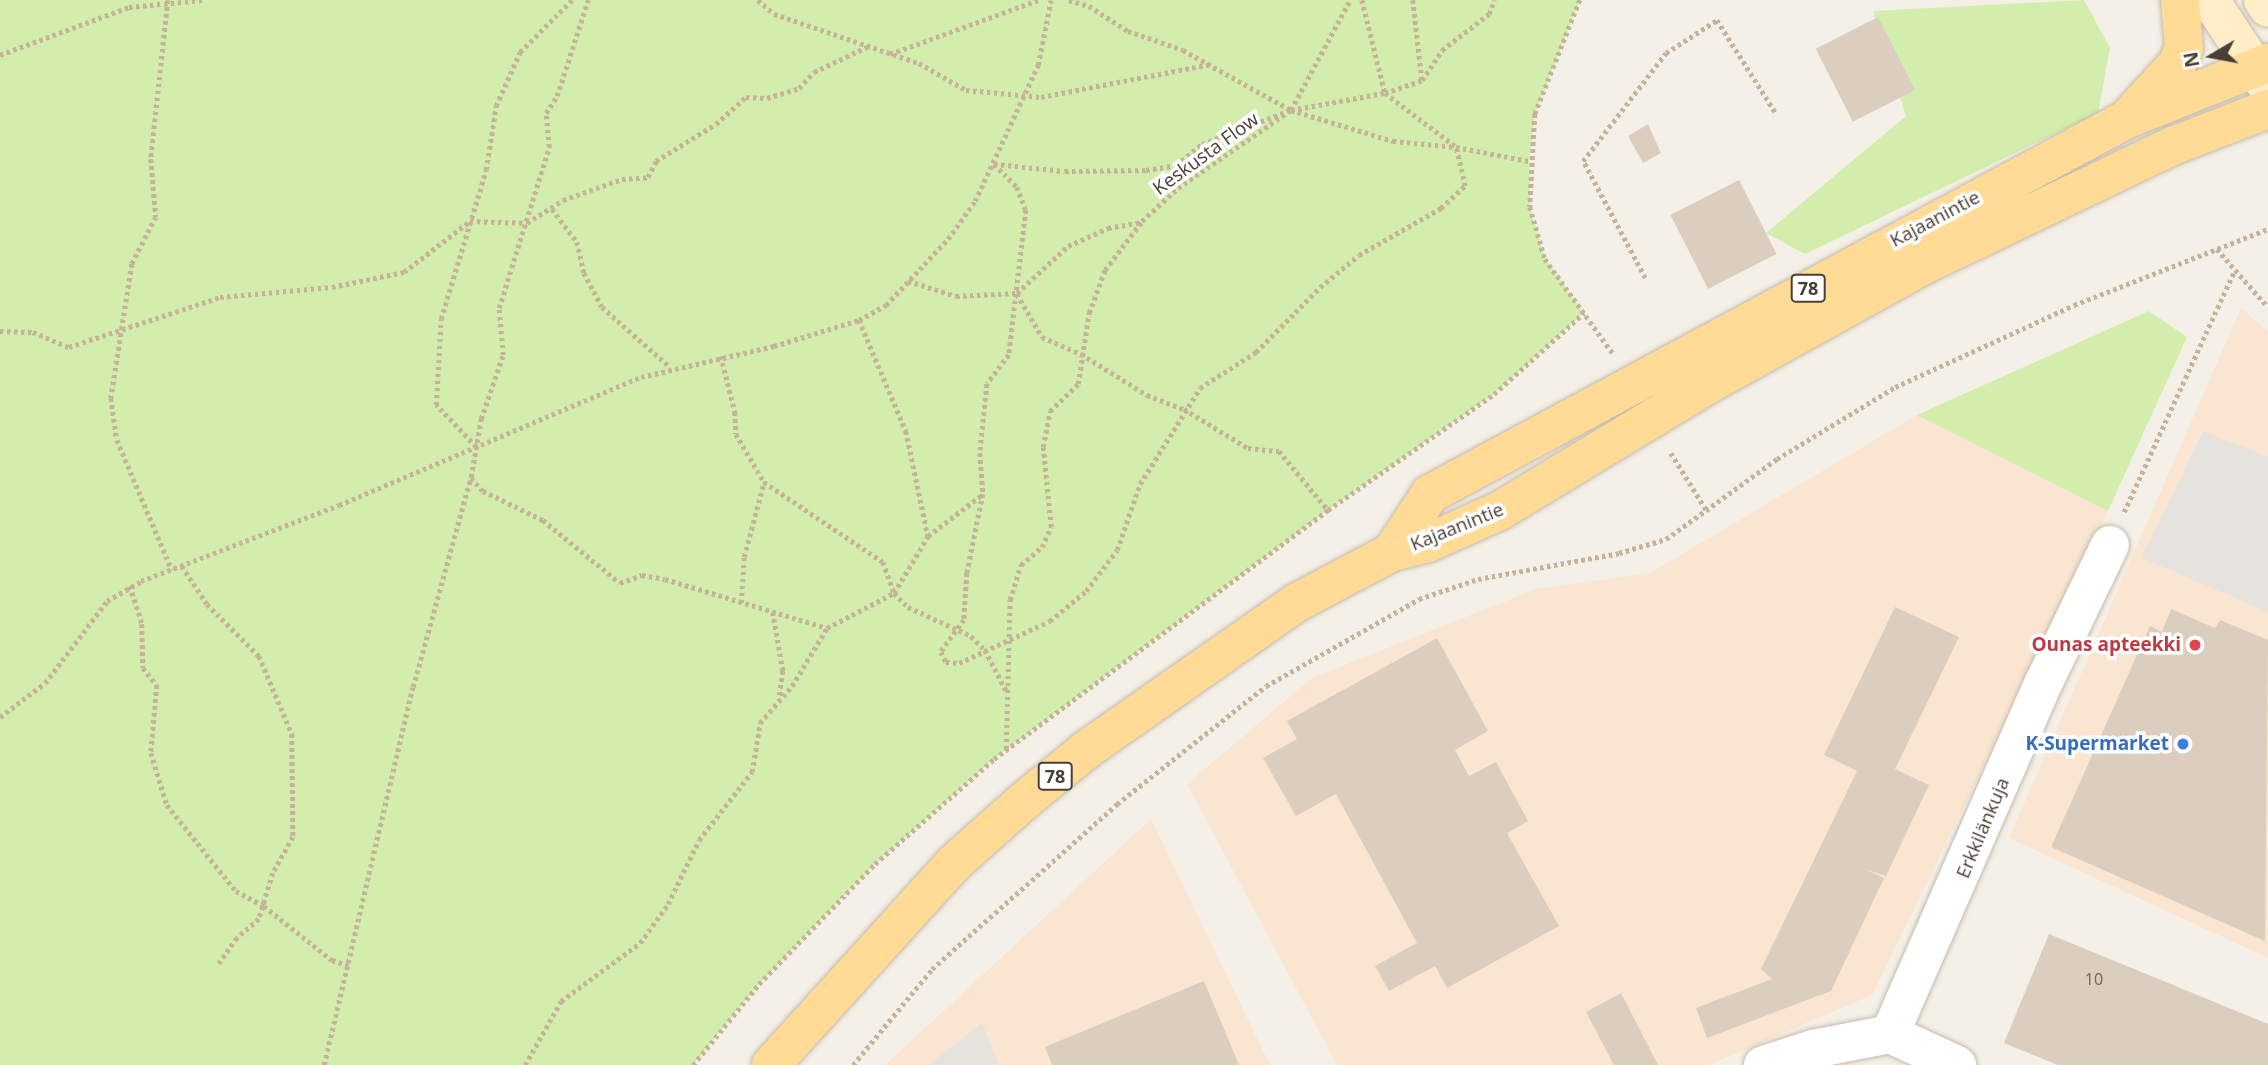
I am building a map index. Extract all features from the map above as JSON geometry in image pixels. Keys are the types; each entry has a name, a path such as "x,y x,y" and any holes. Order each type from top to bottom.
{"main road":[{"path":"2127,119 2177,64 2184,48 2180,0"},
{"name":"Kajaanintie","path":"1392,552 1430,494 2127,119 2264,73"},
{"name":"Kajaanintie","path":"1392,552 1429,542 1501,510 1709,384 1924,265 2175,145 2268,109"},
{"name":"78","path":"771,1065 953,864 1025,800 1096,743 1296,603 1392,552"}],"street":[{"path":"2210,0 2264,73"},
{"path":"2263,0 2268,8"},
{"name":"Erkkilänkuja","path":"1890,1034 2110,545"},
{"path":"1763,1065 1813,1049 1890,1034 1957,1065"}],"path":[{"path":"0,55 129,7 168,1 203,0"},
{"path":"477,447 436,405 441,319 486,170 496,106 520,52 572,0"},
{"path":"324,1065 413,687 471,477 481,419 503,355 499,308 510,263 527,223 549,147 546,113 557,96 588,0"},
{"path":"758,0 774,14 919,63 966,90 1024,97 1086,90 1210,64"},
{"path":"890,54 931,35 977,24 1038,0"},
{"path":"0,717 45,683 96,613 131,586 671,367 859,320 886,304 962,222 1024,97 1046,37 1051,0"},
{"path":"1069,0 1089,6 1128,32 1210,64 1291,110 1393,141 1456,147 1529,161"},
{"path":"993,164 1065,171 1146,170 1176,165 1202,144 1291,110 1350,0"},
{"path":"993,164 1017,187 1026,210 1009,355 987,384 980,453 983,494 967,573 964,620 941,652 946,662 959,663 1010,637 1050,621 1101,573 1116,550 1140,484 1200,387 1256,352 1349,263 1441,208 1465,186 1456,147 1385,93 1362,0"},
{"path":"1413,0 1422,80"},
{"path":"1422,80 1442,50 1489,14 1494,0"},
{"path":"1580,0 1535,114 1529,161 1530,207 1545,258 1618,361"},
{"path":"168,1 151,159 156,217 132,264 118,332 111,398 117,440 159,531 172,570"},
{"path":"1645,278 1583,162 1666,53 1717,20 1777,115"},
{"path":"0,331 33,332 69,347 220,297 332,287 404,272 470,221 527,223 563,200 622,179 648,177 656,161 716,124 746,97 767,98 799,88 814,72 867,47"},
{"name":"Keskusta Flow","path":"1006,749 1010,600 1021,565 1042,547 1051,527 1043,447 1050,411 1078,384 1089,313 1105,270 1142,221 1178,188 1291,110 1385,93 1422,80"},
{"path":"552,209 577,242 584,273 602,307 671,367"},
{"path":"908,281 956,296 1017,293 1068,246 1108,228 1142,221"},
{"path":"853,1065 932,969 1117,804 1266,686 1419,598 1478,579 1646,546 1707,511 1777,459 1895,387 2050,315 2268,229"},
{"path":"2217,249 2234,272 2268,307"},
{"path":"2110,545 2234,272"},
{"path":"1017,293 1042,337 1082,354 1147,395 1184,409 1248,448 1279,451 1328,510"},
{"path":"693,1065 759,984 875,864 1006,749 1328,510 1494,394 1584,313"},
{"path":"859,320 906,431 928,536"},
{"path":"721,356 736,412 736,434 764,482 883,562 894,593 908,607 956,629 985,650 1008,694"},
{"path":"1671,453 1707,511"},
{"path":"471,477 482,491 543,520 620,583 642,575 653,577 827,628"},
{"path":"741,603 744,557 764,482"},
{"path":"525,1065 561,1001 640,943 668,904 699,840 751,772 760,723 779,701 827,628 894,593 928,536 983,494"},
{"path":"183,566 207,604 259,656 292,734 293,837 273,873 259,919 237,938 218,965"},
{"path":"131,586 142,624 143,668 157,685 151,753 167,805 220,877 264,906 332,960 349,966"},
{"path":"773,611 783,671 779,701"}],"shaded area":[{"path":"2241,308 2268,332 2268,958 2009,838"},
{"path":"1917,415 2108,511 1872,995 1709,1065 1337,1065 1187,784 1312,678 1536,589 1650,573"},
{"path":"2203,431 2268,457 2268,612 2142,558"},
{"path":"1151,819 1270,1065 885,1065"},
{"path":"982,1023 999,1065 928,1065"}],"green space":[{"path":"0,0 1580,0 1535,114 1529,161 1530,207 1545,258 1584,313 1494,394 1328,510 994,759 875,864 759,984 693,1065 0,1065"},
{"path":"2084,0 2110,48 2098,113 1805,254 1766,233 1906,116 1873,11"},
{"path":"2149,311 2187,337 2108,511 1917,415"}],"building":[{"path":"1878,17 1915,90 1853,122 1816,49"},
{"path":"1648,124 1661,153 1643,163 1628,136"},
{"path":"1739,180 1777,254 1708,289 1670,215"},
{"path":"1895,607 1959,637 1895,769 1929,785 1886,876 1865,869 1884,878 1831,991 1707,1038 1696,1008 1772,979 1761,969 1857,771 1824,755"},
{"name":"K-Supermarket","path":"2171,609 2215,628 2220,620 2268,640 2265,941 2051,847 2150,626 2162,632"},
{"path":"1437,638 1488,731 1455,750 1469,776 1496,762 1528,821 1507,833 1559,926 1447,988 1435,966 1389,991 1375,966 1417,943 1336,794 1296,816 1263,758 1297,739 1287,721"},
{"path":"2049,934 2268,1024 2268,1065 2058,1065 2004,1043"},
{"path":"1204,981 1239,1065 1052,1065 1045,1047"},
{"path":"1621,993 1658,1065 1614,1065 1586,1012"}],"place":[{"name":"Ounas apteekki","path":"2195,645"},
{"name":"K-Supermarket","path":"2183,744"}]}
